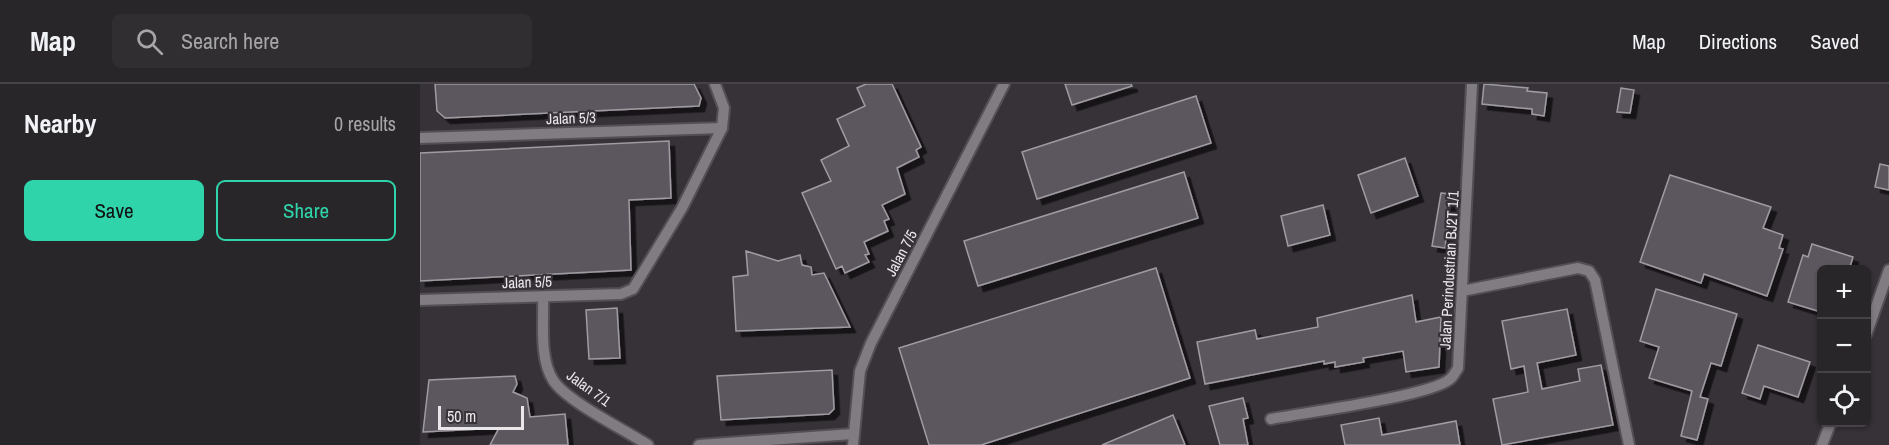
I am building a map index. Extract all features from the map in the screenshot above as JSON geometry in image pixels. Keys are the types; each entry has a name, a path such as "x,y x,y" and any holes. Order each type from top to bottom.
{"street":[{"path":"715,84 724,108 722,128"},
{"name":"Jalan 7/5","path":"853,440 860,371 871,343 1004,84"},
{"name":"Jalan Perindustrian BJ2T 1/1","path":"1271,419 1397,396 1440,385 1451,379 1458,368 1472,84"},
{"name":"Jalan 5/3","path":"420,138 722,128"},
{"name":"Jalan 5/5","path":"420,300 621,294 633,289 682,208 722,128"},
{"path":"1462,291 1578,267 1589,271 1595,280 1629,445"},
{"path":"1871,321 1889,270"},
{"name":"Jalan 7/1","path":"543,297 546,360 552,379 564,392 648,445"},
{"path":"1822,445 1830,427"},
{"path":"699,445 853,440"}],"building":[{"path":"435,84 694,84 701,98 699,106 445,118 437,111"},
{"path":"866,84 892,84 921,147 916,150 919,157 897,168 905,194 882,205 889,219 884,221 888,231 864,242 869,254 865,255 869,262 845,273 842,266 836,269 802,193 831,181 821,160 849,146 837,119 865,106 857,88"},
{"path":"1065,84 1131,84 1132,86 1072,105"},
{"path":"1484,84 1528,88 1527,91 1547,93 1544,116 1532,114 1532,109 1482,104"},
{"path":"1621,88 1634,90 1630,113 1617,112"},
{"path":"1196,96 1211,143 1037,199 1022,152"},
{"path":"669,141 671,198 629,200 631,270 420,281 420,153"},
{"path":"1405,158 1418,196 1371,213 1358,175"},
{"path":"1880,164 1889,166 1889,190 1875,187"},
{"path":"1184,172 1198,218 978,286 964,241"},
{"path":"1670,175 1771,207 1763,228 1783,235 1779,248 1783,249 1767,296 1704,274 1701,283 1640,262"},
{"path":"1441,193 1451,194 1445,248 1432,246"},
{"path":"1323,205 1330,235 1288,246 1281,216"},
{"path":"1812,244 1853,257 1851,265 1817,265 1817,311 1788,302 1803,255 1808,257"},
{"path":"746,251 778,261 800,255 802,265 811,267 812,275 824,273 850,327 736,331 733,277 748,275"},
{"path":"1156,268 1190,378 981,445 929,445 899,348"},
{"path":"1656,289 1737,314 1721,366 1711,363 1700,397 1708,399 1697,440 1681,436 1692,391 1649,378 1659,347 1640,341"},
{"path":"1412,295 1416,322 1441,317 1439,367 1406,372 1403,351 1363,358 1364,362 1335,367 1335,362 1324,364 1324,361 1205,384 1197,342 1255,330 1257,339 1318,327 1317,318"},
{"path":"617,308 620,358 589,359 586,310"},
{"path":"1567,309 1576,355 1537,363 1542,389 1580,381 1578,369 1601,365 1613,425 1502,445 1493,399 1528,392 1524,366 1511,369 1502,321"},
{"path":"1758,345 1810,362 1798,397 1764,386 1760,399 1742,393"},
{"path":"832,370 834,409 829,414 721,420 717,376"},
{"path":"515,376 517,384 513,392 527,398 530,417 565,414 568,445 490,445 499,428 423,432 429,380"},
{"path":"1243,398 1248,418 1243,419 1248,445 1220,445 1209,406"},
{"path":"1173,415 1185,445 1102,445"},
{"path":"1379,418 1382,435 1456,421 1460,445 1345,445 1341,425"}]}
